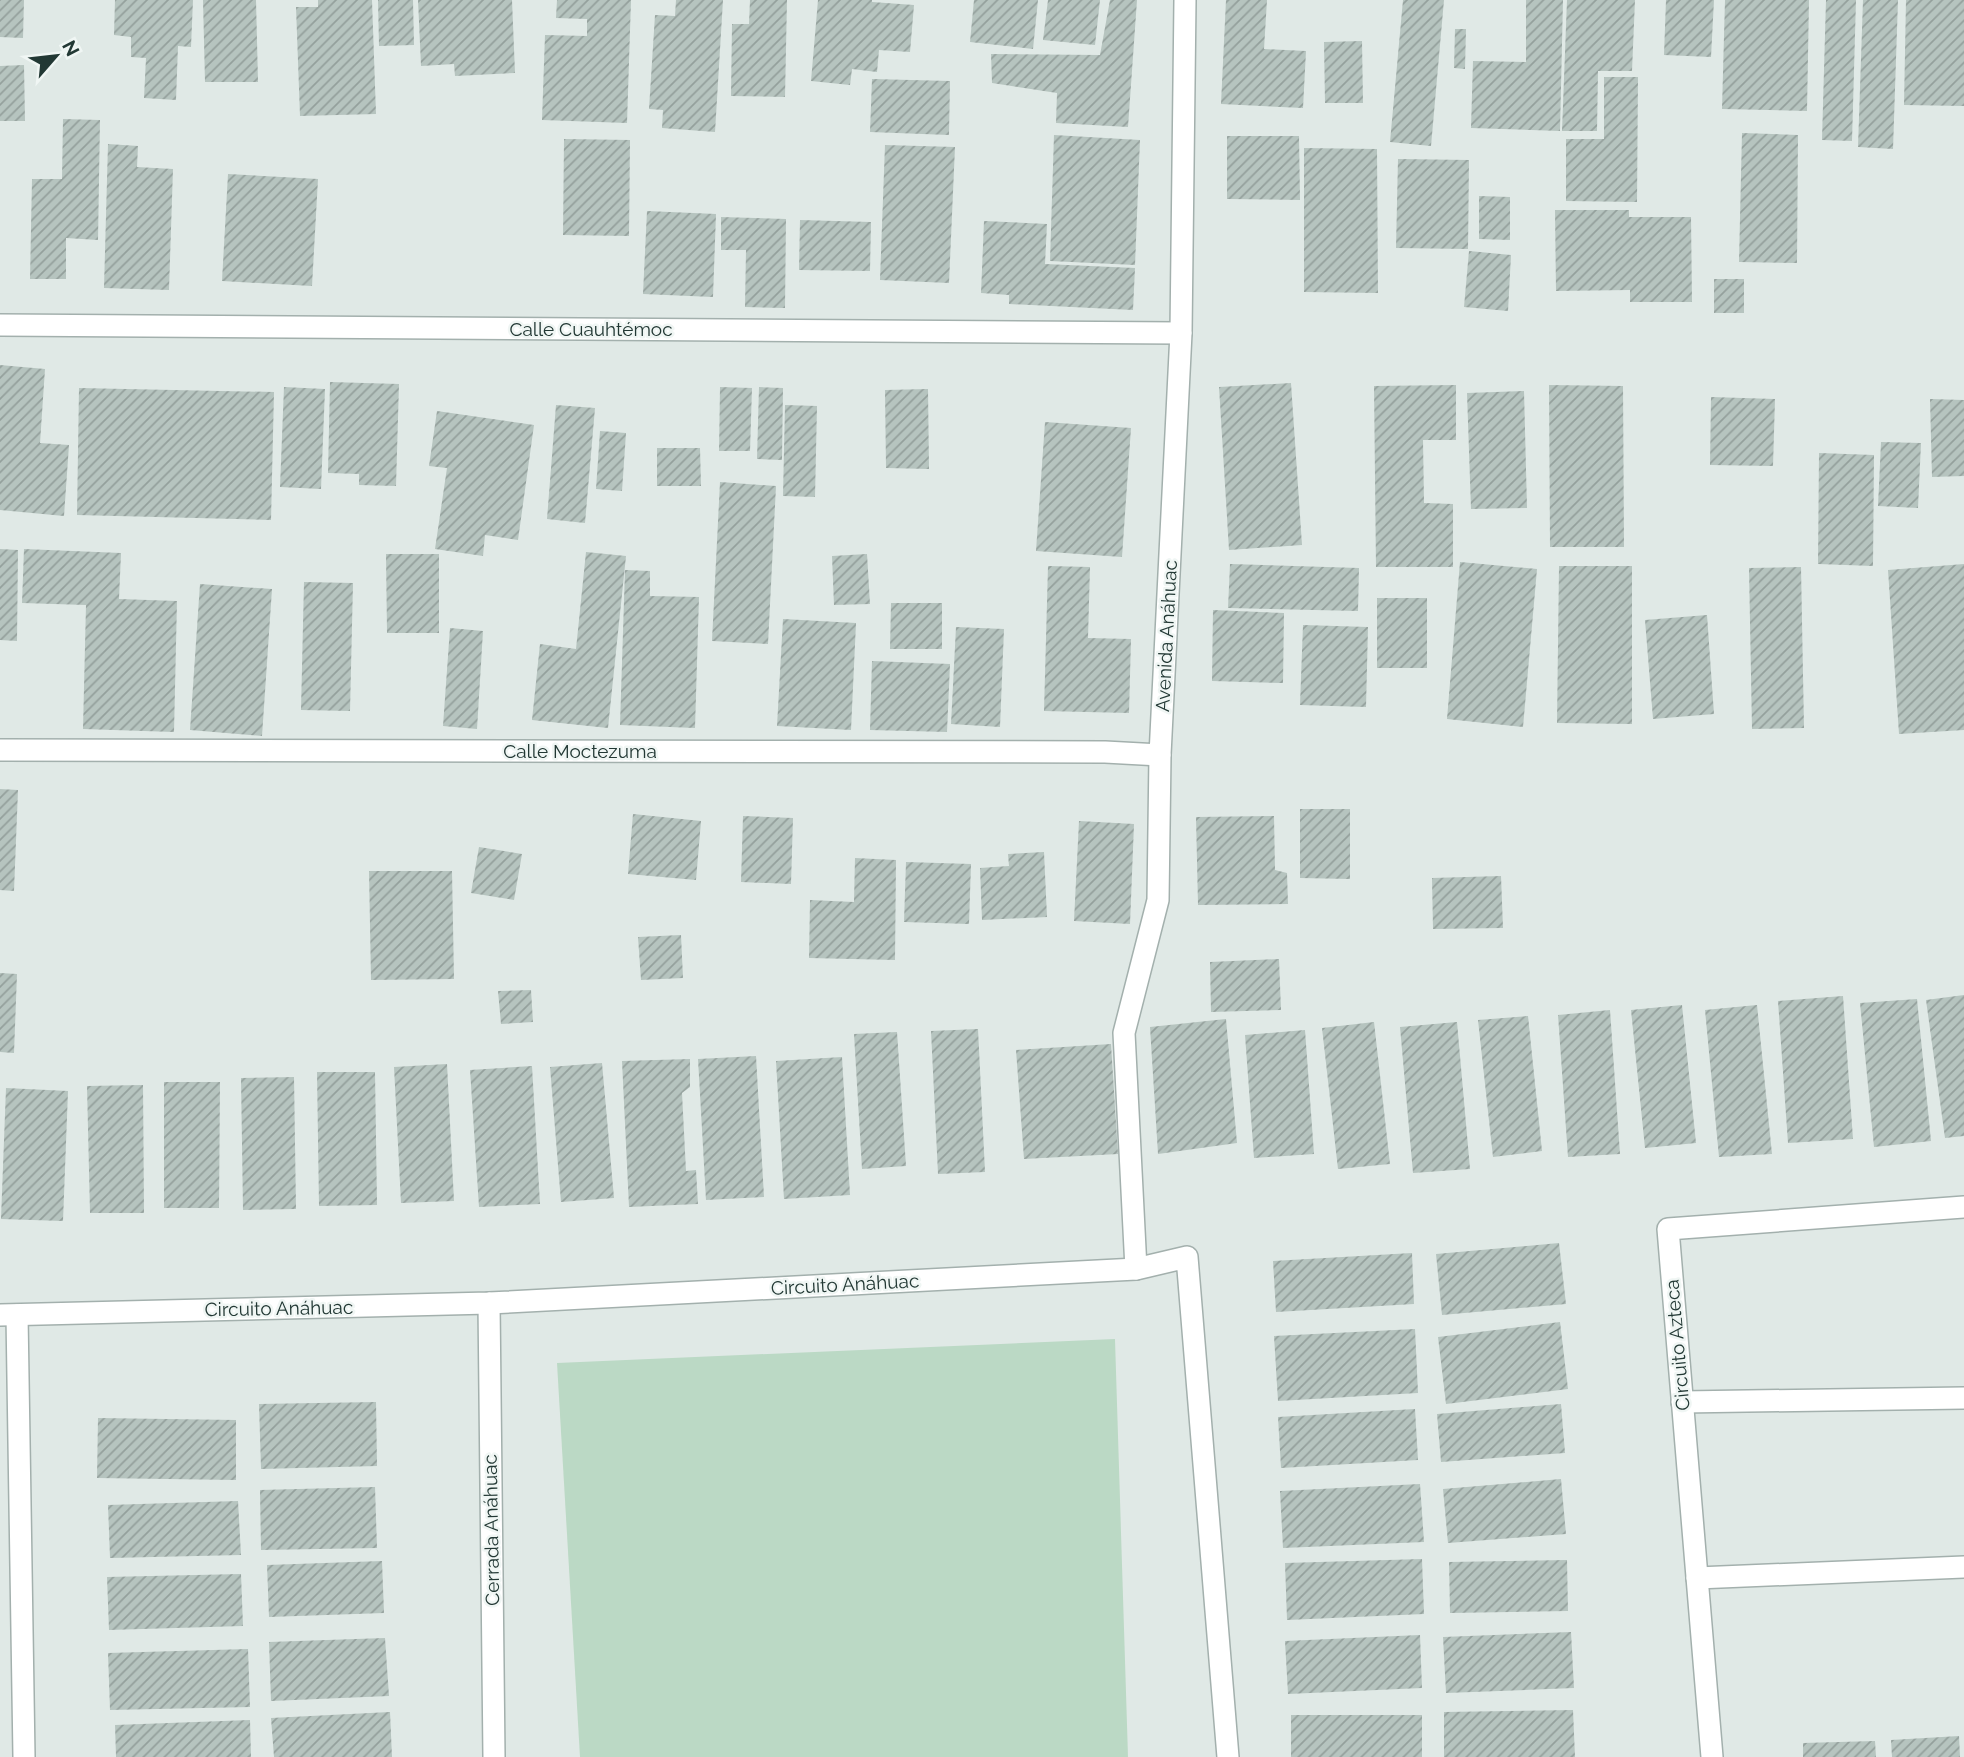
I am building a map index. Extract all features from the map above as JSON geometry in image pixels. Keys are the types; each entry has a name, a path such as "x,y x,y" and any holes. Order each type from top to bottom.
{"street":[{"name":"Avenida Anáhuac","path":"1136,1269 1124,1033 1158,901 1160,755 1181,333 1185,0"},
{"name":"Calle Cuauhtémoc","path":"0,325 1181,333"},
{"name":"Calle Moctezuma","path":"0,750 1063,752 1160,755"},
{"name":"Circuito Azteca","path":"1712,1757 1668,1229 1964,1207"},
{"name":"Circuito Anáhuac","path":"8,1315 489,1303 1136,1269 1187,1257 1228,1757"},
{"name":"Cerrada Anáhuac","path":"489,1303 494,1757"},
{"path":"8,1315 24,1757"},
{"path":"1682,1402 1964,1398"},
{"path":"1697,1578 1964,1567"}],"green space":[{"path":"1115,1339 1128,1757 580,1757 557,1363"}],"building":[{"path":"0,0 24,0 23,38 0,37"},
{"path":"115,0 193,0 191,47 178,46 176,100 144,98 146,58 131,57 131,37 114,35"},
{"path":"203,0 256,0 258,82 205,82"},
{"path":"318,0 372,0 376,114 300,116 296,7 318,7"},
{"path":"378,0 413,0 414,45 379,46"},
{"path":"418,0 512,0 515,73 455,76 454,64 421,66"},
{"path":"557,0 631,0 627,123 542,120 545,35 587,36 587,19 556,18"},
{"path":"676,0 723,0 715,132 662,128 663,110 649,109 655,15 675,16"},
{"path":"750,0 787,0 785,97 731,96 732,24 749,24"},
{"path":"818,0 872,0 914,5 910,52 879,50 877,72 852,69 850,85 811,81"},
{"path":"974,0 1038,0 1033,49 970,42"},
{"path":"1048,0 1100,0 1095,45 1043,40"},
{"path":"1110,0 1137,0 1128,127 1056,123 1057,93 992,83 991,54 1100,55"},
{"path":"1226,0 1267,0 1264,49 1306,51 1303,108 1221,104"},
{"path":"1403,0 1444,0 1431,146 1390,142"},
{"path":"1526,0 1563,0 1560,131 1471,128 1473,61 1526,62"},
{"path":"1567,0 1635,0 1632,71 1598,71 1597,131 1562,131"},
{"path":"1666,0 1714,0 1711,57 1664,55"},
{"path":"1725,0 1809,0 1807,111 1722,109"},
{"path":"1826,0 1856,0 1852,141 1822,140"},
{"path":"1863,0 1898,0 1893,149 1858,147"},
{"path":"1906,0 1964,0 1964,106 1904,105"},
{"path":"1455,29 1466,29 1465,69 1454,68"},
{"path":"1362,41 1363,103 1325,103 1324,42"},
{"path":"24,65 25,121 0,121 0,66"},
{"path":"1604,77 1638,77 1637,202 1566,201 1566,139 1604,139"},
{"path":"872,79 950,81 949,135 870,132"},
{"path":"63,119 100,120 98,240 66,238 66,279 30,279 32,179 62,179"},
{"path":"1742,133 1798,135 1797,263 1739,262"},
{"path":"1054,135 1140,140 1135,265 1050,261"},
{"path":"1227,136 1299,136 1300,200 1227,199"},
{"path":"564,139 630,140 629,236 563,235"},
{"path":"108,144 138,146 137,167 173,169 169,290 104,288"},
{"path":"885,145 955,147 949,283 880,280"},
{"path":"1304,148 1377,149 1378,293 1304,292"},
{"path":"1398,159 1469,160 1468,249 1396,248"},
{"path":"228,174 318,179 312,286 222,281"},
{"path":"1479,196 1510,197 1510,240 1479,239"},
{"path":"1555,210 1629,210 1629,217 1691,217 1692,302 1630,302 1630,290 1556,291"},
{"path":"647,211 716,214 713,297 643,294"},
{"path":"721,217 786,219 785,308 745,307 746,250 721,250"},
{"path":"800,220 871,222 870,271 799,270"},
{"path":"984,221 1047,224 1045,264 1135,268 1133,310 1009,304 1009,295 981,293"},
{"path":"1469,251 1511,255 1508,311 1464,307"},
{"path":"1714,279 1744,279 1744,313 1714,313"},
{"path":"0,365 45,369 40,443 69,445 64,516 0,510"},
{"path":"330,382 399,384 396,486 359,485 359,474 328,473"},
{"path":"1291,383 1302,545 1229,550 1219,387"},
{"path":"1456,385 1456,440 1423,440 1424,503 1453,504 1453,567 1376,567 1374,386"},
{"path":"1549,385 1623,386 1624,547 1550,547"},
{"path":"284,387 325,389 321,489 280,487"},
{"path":"720,387 752,388 750,451 719,451"},
{"path":"759,387 783,388 782,460 757,459"},
{"path":"79,388 274,392 271,520 77,515"},
{"path":"928,389 929,469 886,468 885,390"},
{"path":"1524,391 1527,508 1471,509 1467,393"},
{"path":"1711,397 1775,399 1773,466 1710,465"},
{"path":"1930,399 1964,400 1964,476 1932,477"},
{"path":"556,405 595,408 585,523 547,519"},
{"path":"785,405 817,406 815,497 783,496"},
{"path":"437,411 534,425 518,540 485,535 483,556 435,549 447,468 429,466"},
{"path":"1045,422 1131,428 1122,557 1036,551"},
{"path":"600,431 626,433 622,491 596,489"},
{"path":"1881,442 1921,443 1918,508 1878,506"},
{"path":"657,448 700,448 701,486 657,486"},
{"path":"1819,453 1874,455 1873,566 1818,564"},
{"path":"720,482 776,486 768,644 712,641"},
{"path":"0,549 18,550 17,641 0,640"},
{"path":"24,549 121,553 119,599 177,601 174,732 83,729 86,605 22,603"},
{"path":"586,552 626,556 608,728 532,720 540,644 576,649"},
{"path":"386,554 439,554 439,633 387,633"},
{"path":"867,554 870,604 834,605 832,556"},
{"path":"1460,562 1537,569 1523,727 1447,719"},
{"path":"1230,564 1359,568 1358,611 1228,608"},
{"path":"1964,564 1964,730 1899,734 1888,570"},
{"path":"1048,566 1090,567 1088,638 1131,639 1129,713 1044,711"},
{"path":"1559,566 1632,566 1632,724 1557,723"},
{"path":"1801,567 1804,728 1752,729 1749,568"},
{"path":"625,570 650,571 650,596 699,597 695,728 620,725"},
{"path":"304,582 353,583 350,711 301,710"},
{"path":"200,584 272,589 262,736 190,730"},
{"path":"1377,598 1427,598 1427,668 1377,668"},
{"path":"891,603 942,603 942,649 890,649"},
{"path":"1213,610 1284,613 1283,683 1212,681"},
{"path":"1707,615 1714,714 1653,719 1645,620"},
{"path":"783,619 856,623 851,730 777,726"},
{"path":"1303,625 1368,627 1366,707 1300,705"},
{"path":"956,627 1004,629 1000,727 951,724"},
{"path":"450,628 483,631 477,729 443,726"},
{"path":"872,661 950,664 947,732 870,730"},
{"path":"0,789 18,790 14,891 0,890"},
{"path":"1300,809 1350,809 1350,879 1300,878"},
{"path":"633,814 701,821 696,880 628,874"},
{"path":"743,816 793,818 791,884 741,882"},
{"path":"1274,816 1275,870 1287,873 1288,904 1198,905 1196,817"},
{"path":"1079,821 1134,824 1130,924 1074,921"},
{"path":"479,847 522,854 514,900 471,893"},
{"path":"1044,852 1047,917 982,920 980,868 1009,866 1008,854"},
{"path":"855,858 896,860 895,960 809,958 810,900 854,902"},
{"path":"906,862 971,864 969,924 904,922"},
{"path":"369,871 452,871 454,979 371,980"},
{"path":"1501,876 1503,928 1433,929 1432,878"},
{"path":"681,935 683,978 641,980 638,937"},
{"path":"1279,959 1281,1010 1211,1012 1210,962"},
{"path":"0,973 17,974 14,1053 0,1052"},
{"path":"531,990 533,1022 501,1024 498,991"},
{"path":"1964,995 1964,1136 1945,1138 1926,1000"},
{"path":"1843,996 1853,1139 1788,1143 1778,1001"},
{"path":"1917,999 1931,1141 1874,1147 1860,1003"},
{"path":"1682,1005 1696,1143 1645,1148 1631,1010"},
{"path":"1757,1005 1772,1154 1719,1157 1705,1010"},
{"path":"1610,1010 1620,1154 1568,1157 1558,1015"},
{"path":"1528,1016 1542,1151 1493,1157 1478,1020"},
{"path":"1226,1019 1237,1143 1158,1154 1150,1027"},
{"path":"1374,1022 1390,1164 1338,1169 1322,1028"},
{"path":"1457,1022 1470,1169 1413,1173 1400,1027"},
{"path":"978,1029 985,1172 938,1174 931,1031"},
{"path":"1305,1030 1314,1154 1254,1158 1245,1035"},
{"path":"897,1032 906,1166 862,1169 854,1034"},
{"path":"1111,1044 1118,1154 1024,1159 1016,1050"},
{"path":"756,1056 764,1197 706,1200 698,1059"},
{"path":"842,1057 850,1195 784,1199 776,1061"},
{"path":"690,1059 690,1087 682,1093 686,1171 696,1170 698,1204 629,1207 622,1061"},
{"path":"602,1063 614,1198 561,1202 550,1067"},
{"path":"447,1064 454,1201 401,1203 394,1067"},
{"path":"532,1066 540,1204 479,1207 470,1070"},
{"path":"317,1072 375,1072 377,1205 319,1206"},
{"path":"294,1077 296,1209 243,1210 241,1078"},
{"path":"164,1082 220,1082 219,1208 164,1208"},
{"path":"143,1085 144,1213 90,1213 87,1086"},
{"path":"6,1088 68,1091 63,1221 1,1219"},
{"path":"1559,1243 1566,1304 1442,1315 1436,1254"},
{"path":"1412,1253 1414,1304 1276,1312 1273,1261"},
{"path":"1560,1322 1568,1389 1446,1404 1438,1337"},
{"path":"1415,1329 1418,1393 1278,1401 1274,1336"},
{"path":"376,1402 377,1466 261,1469 259,1404"},
{"path":"1561,1404 1565,1453 1441,1462 1437,1414"},
{"path":"1415,1409 1418,1460 1281,1468 1278,1417"},
{"path":"98,1418 236,1420 236,1480 97,1478"},
{"path":"1561,1479 1566,1534 1448,1543 1443,1489"},
{"path":"1420,1484 1424,1542 1283,1548 1280,1491"},
{"path":"375,1487 377,1548 261,1550 260,1490"},
{"path":"238,1501 241,1555 110,1558 108,1505"},
{"path":"1422,1559 1424,1614 1287,1620 1285,1563"},
{"path":"1567,1560 1568,1611 1450,1613 1449,1562"},
{"path":"382,1561 384,1613 269,1617 267,1565"},
{"path":"241,1574 243,1626 109,1630 107,1577"},
{"path":"1571,1632 1574,1688 1446,1693 1443,1637"},
{"path":"1420,1635 1422,1688 1288,1694 1285,1641"},
{"path":"385,1638 389,1696 271,1701 269,1642"},
{"path":"248,1649 250,1707 110,1710 108,1653"},
{"path":"1573,1710 1575,1757 1444,1757 1444,1712"},
{"path":"390,1712 392,1757 274,1757 271,1718"},
{"path":"1291,1715 1422,1715 1422,1757 1291,1757"},
{"path":"250,1720 251,1757 116,1757 115,1725"},
{"path":"1959,1736 1960,1757 1892,1757 1891,1740"},
{"path":"1875,1741 1876,1757 1803,1757 1803,1743"}]}
